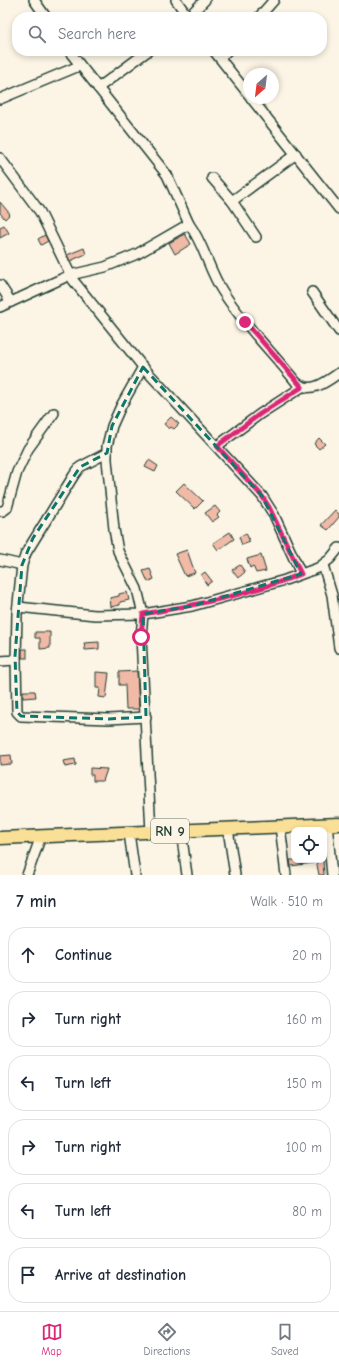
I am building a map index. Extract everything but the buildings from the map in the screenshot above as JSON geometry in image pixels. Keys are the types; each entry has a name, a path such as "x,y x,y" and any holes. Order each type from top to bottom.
{"main road":[{"name":"RN 9","path":"0,838 339,824"}],"street":[{"path":"34,0 42,12"},
{"path":"176,0 184,12"},
{"path":"193,12 205,0"},
{"path":"263,12 274,0"},
{"path":"72,56 167,175 189,224 194,231 212,274 223,292 245,322 302,387"},
{"path":"98,88 141,56"},
{"path":"218,56 243,88"},
{"path":"0,99 79,66"},
{"path":"256,104 339,209"},
{"path":"232,201 296,154"},
{"path":"0,158 40,212 70,275 143,367 262,496 269,507 301,574"},
{"path":"212,178 232,201 256,237"},
{"path":"0,307 70,275 105,267 137,254 189,224"},
{"path":"0,286 11,302"},
{"path":"312,292 339,331"},
{"path":"143,367 121,406 112,426 107,454 114,529 118,551 137,589 143,614 141,637 152,832"},
{"path":"217,446 260,414 302,387 313,388 339,373"},
{"path":"0,511 7,508 17,472 28,449 54,413"},
{"path":"107,454 80,467 33,538 22,565 18,607 16,660 17,712 21,716 109,720 146,717"},
{"path":"18,607 95,615 143,614 200,604 272,584 301,574 323,565 330,560 339,548"},
{"path":"0,560 22,565"},
{"path":"323,565 332,595 339,648"},
{"path":"0,661 16,660"},
{"path":"327,824 332,875"},
{"path":"280,826 286,875"},
{"path":"228,829 235,875"},
{"path":"181,831 187,875"},
{"path":"129,833 135,875"},
{"path":"27,875 41,836"}],"highlighted area":[{"path":"143,367 262,496 301,574 192,606 143,614 146,717 109,719 21,716 17,712 15,656 22,565 33,538 80,467 107,453 112,426"}],"route":[{"path":"141,637 143,614 192,606 238,594 301,574 274,515 262,496 217,446 260,414 302,387 296,382 245,322"}]}
